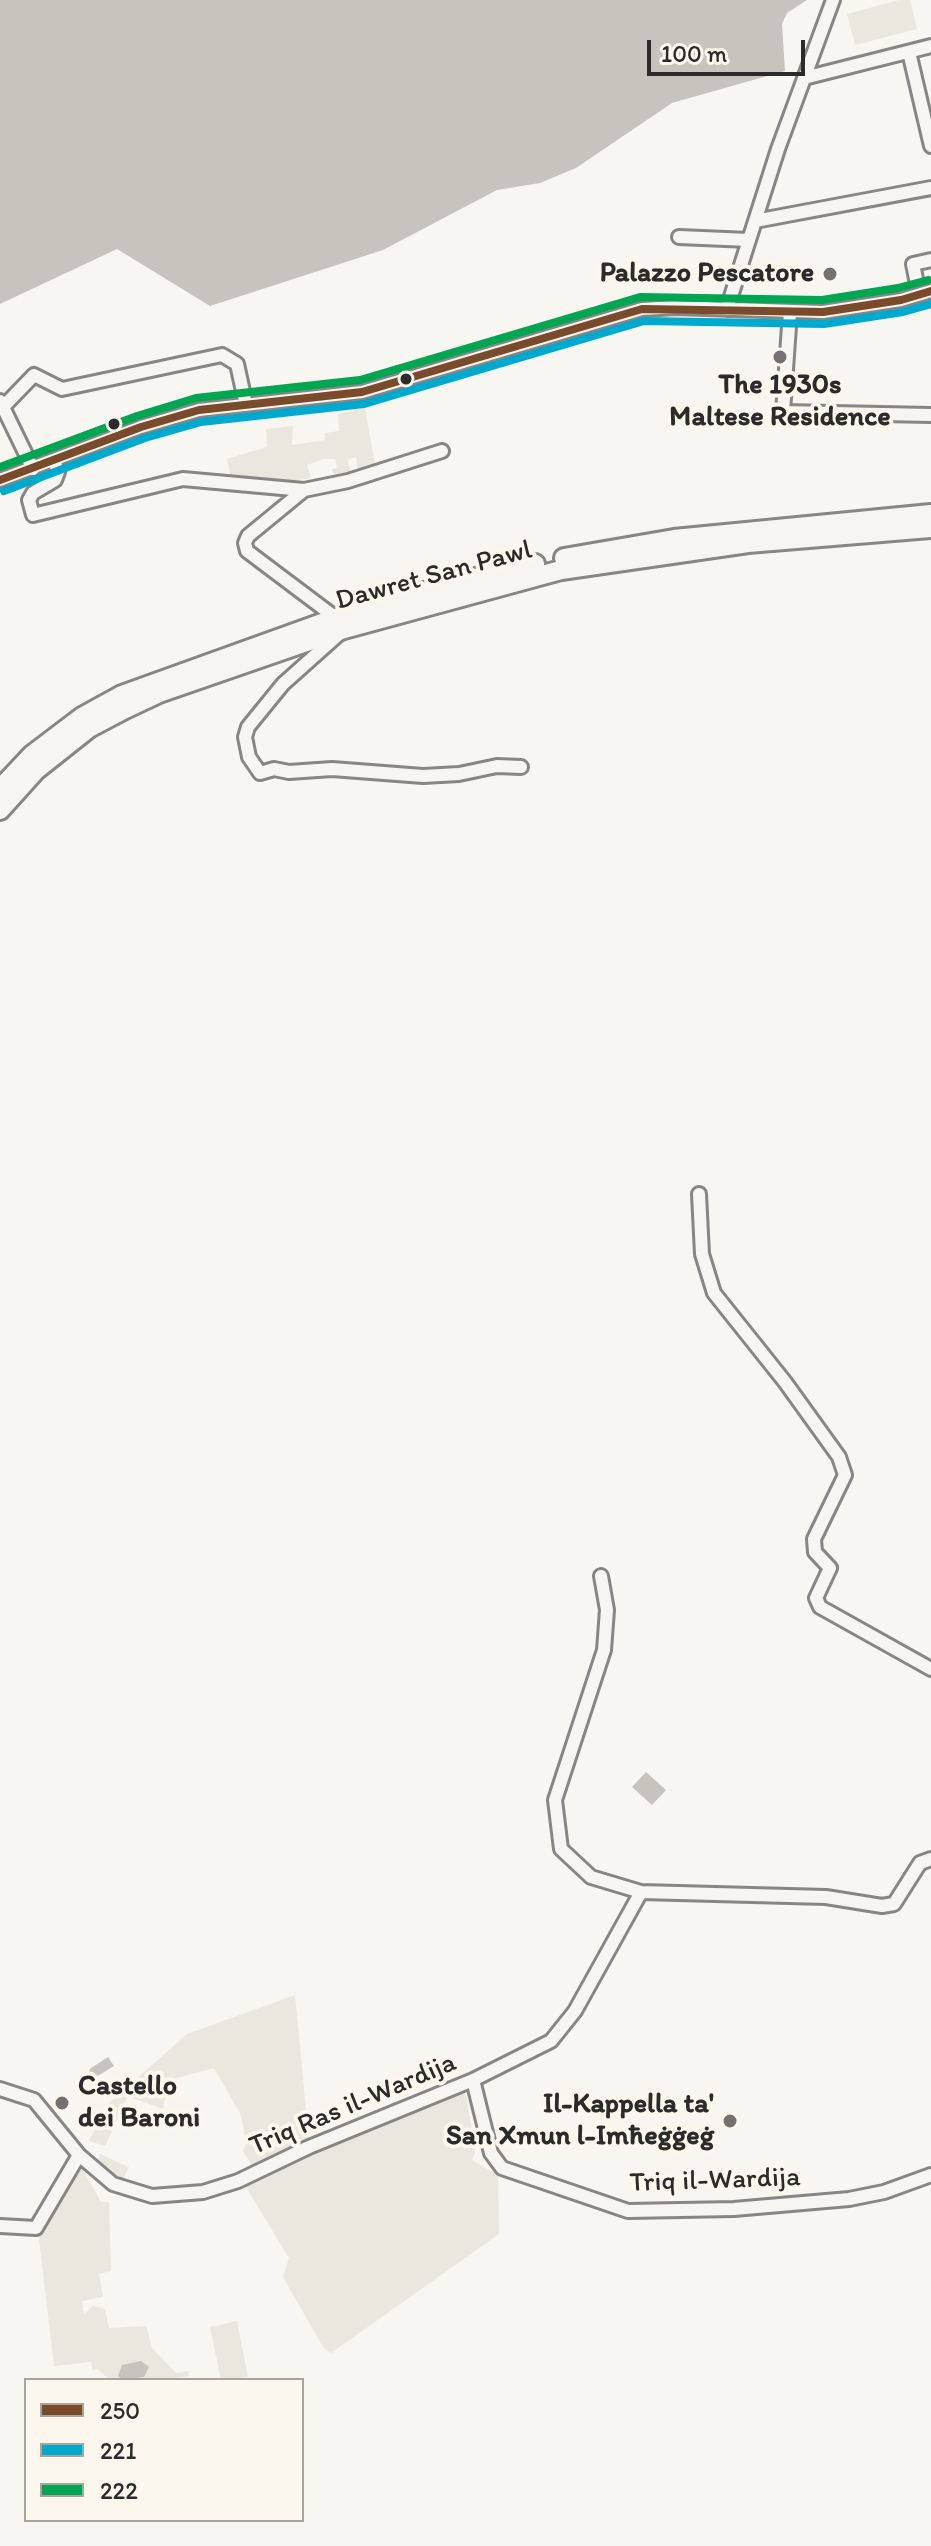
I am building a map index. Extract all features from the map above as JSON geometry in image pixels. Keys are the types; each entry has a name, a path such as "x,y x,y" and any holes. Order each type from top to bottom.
{"highway":[{"name":"Dawret San Pawl","path":"0,810 36,770 89,728 125,709 340,624 455,583 613,549 792,526 931,514"},
{"name":"Dawret San Pawl","path":"0,789 32,755 82,717 122,695 340,624 561,570 748,543 931,528"}],"street":[{"path":"727,309 833,0"},
{"path":"804,78 931,46"},
{"path":"909,52 929,124 931,146"},
{"path":"755,221 931,188"},
{"path":"679,237 749,240"},
{"path":"916,279 913,264 931,260"},
{"path":"0,480 199,410 362,392 642,309 823,312 901,300 931,291"},
{"path":"901,300 931,301"},
{"path":"790,312 783,412 931,415"},
{"path":"33,469 1,404 34,375 62,389 222,355 237,364 246,405"},
{"path":"54,460 58,472 55,480 33,493 29,500 33,515 183,479 304,490 348,481 442,451"},
{"path":"304,490 248,536 245,543 247,551 340,624 283,684 248,727 245,737 249,757 260,773 274,769 289,772 332,769 423,776 459,774 497,766 521,767"},
{"path":"699,1194 702,1254 714,1293 839,1457 845,1475 814,1539 815,1552 830,1568 817,1589 820,1607 931,1669"},
{"path":"601,1576 607,1610 604,1650 555,1800 561,1849 591,1877 641,1892 826,1897 894,1904 920,1863 931,1859"},
{"name":"Triq Ras il-Wardija","path":"0,2089 34,2100 79,2155 113,2184 132,2192 167,2197 203,2192 473,2080 551,2041 575,2011 641,1892"},
{"name":"Triq il-Wardija","path":"473,2080 491,2153 502,2168 628,2211 734,2209 849,2199 884,2192 931,2175"},
{"path":"0,2226 36,2228 79,2155"}],"shaded area":[{"path":"0,0 807,0 787,13 782,24 785,71 672,103 576,168 540,183 497,190 383,250 210,306 117,249 0,304"},
{"path":"910,0 917,29 855,45 847,14"},
{"path":"365,408 375,465 358,470 356,457 348,459 350,472 333,474 332,469 337,468 335,459 324,459 307,465 311,478 293,481 231,478 227,459 267,447 266,429 293,426 292,445 325,440 325,433 339,431 338,414"},
{"path":"646,1772 666,1790 652,1805 632,1787"},
{"path":"295,1995 309,2141 252,2166 243,2151 246,2144 241,2115 214,2068 173,2079 154,2076 168,2084 163,2109 128,2096 105,2146 89,2141 108,2104 187,2034"},
{"path":"108,2057 114,2066 91,2080 87,2075 91,2068"},
{"path":"453,2092 463,2092 467,2098 475,2153 472,2160 498,2175 499,2234 331,2353 323,2347 283,2277 289,2258 246,2187 327,2145"},
{"path":"100,2154 129,2167 123,2179 96,2164"},
{"path":"81,2166 101,2202 109,2202 111,2271 99,2274 103,2297 82,2301 84,2314 93,2306 105,2309 109,2328 146,2326 152,2348 176,2373 188,2371 189,2376 108,2378 97,2369 93,2370 91,2362 54,2366 38,2230 75,2167"},
{"path":"237,2321 248,2377 221,2378 210,2327"},
{"path":"141,2361 149,2367 144,2377 121,2378 118,2376 122,2365"}],"transit line":[{"name":"222","path":"0,467 137,416 196,398 360,380 640,297 822,300 928,280"},
{"name":"250","path":"0,480 141,427 199,410 362,392 642,309 823,312 901,300 931,291"},
{"name":"221","path":"4,491 145,438 201,422 364,404 644,321 824,324 903,312 931,304"}],"place":[{"name":"Palazzo Pescatore","path":"830,274"},
{"name":"The 1930s Maltese Residence","path":"780,357"},
{"name":"Castello dei Baroni","path":"62,2103"},
{"name":"Il-Kappella ta' San Xmun l-Imħeġġeġ","path":"730,2121"}]}
